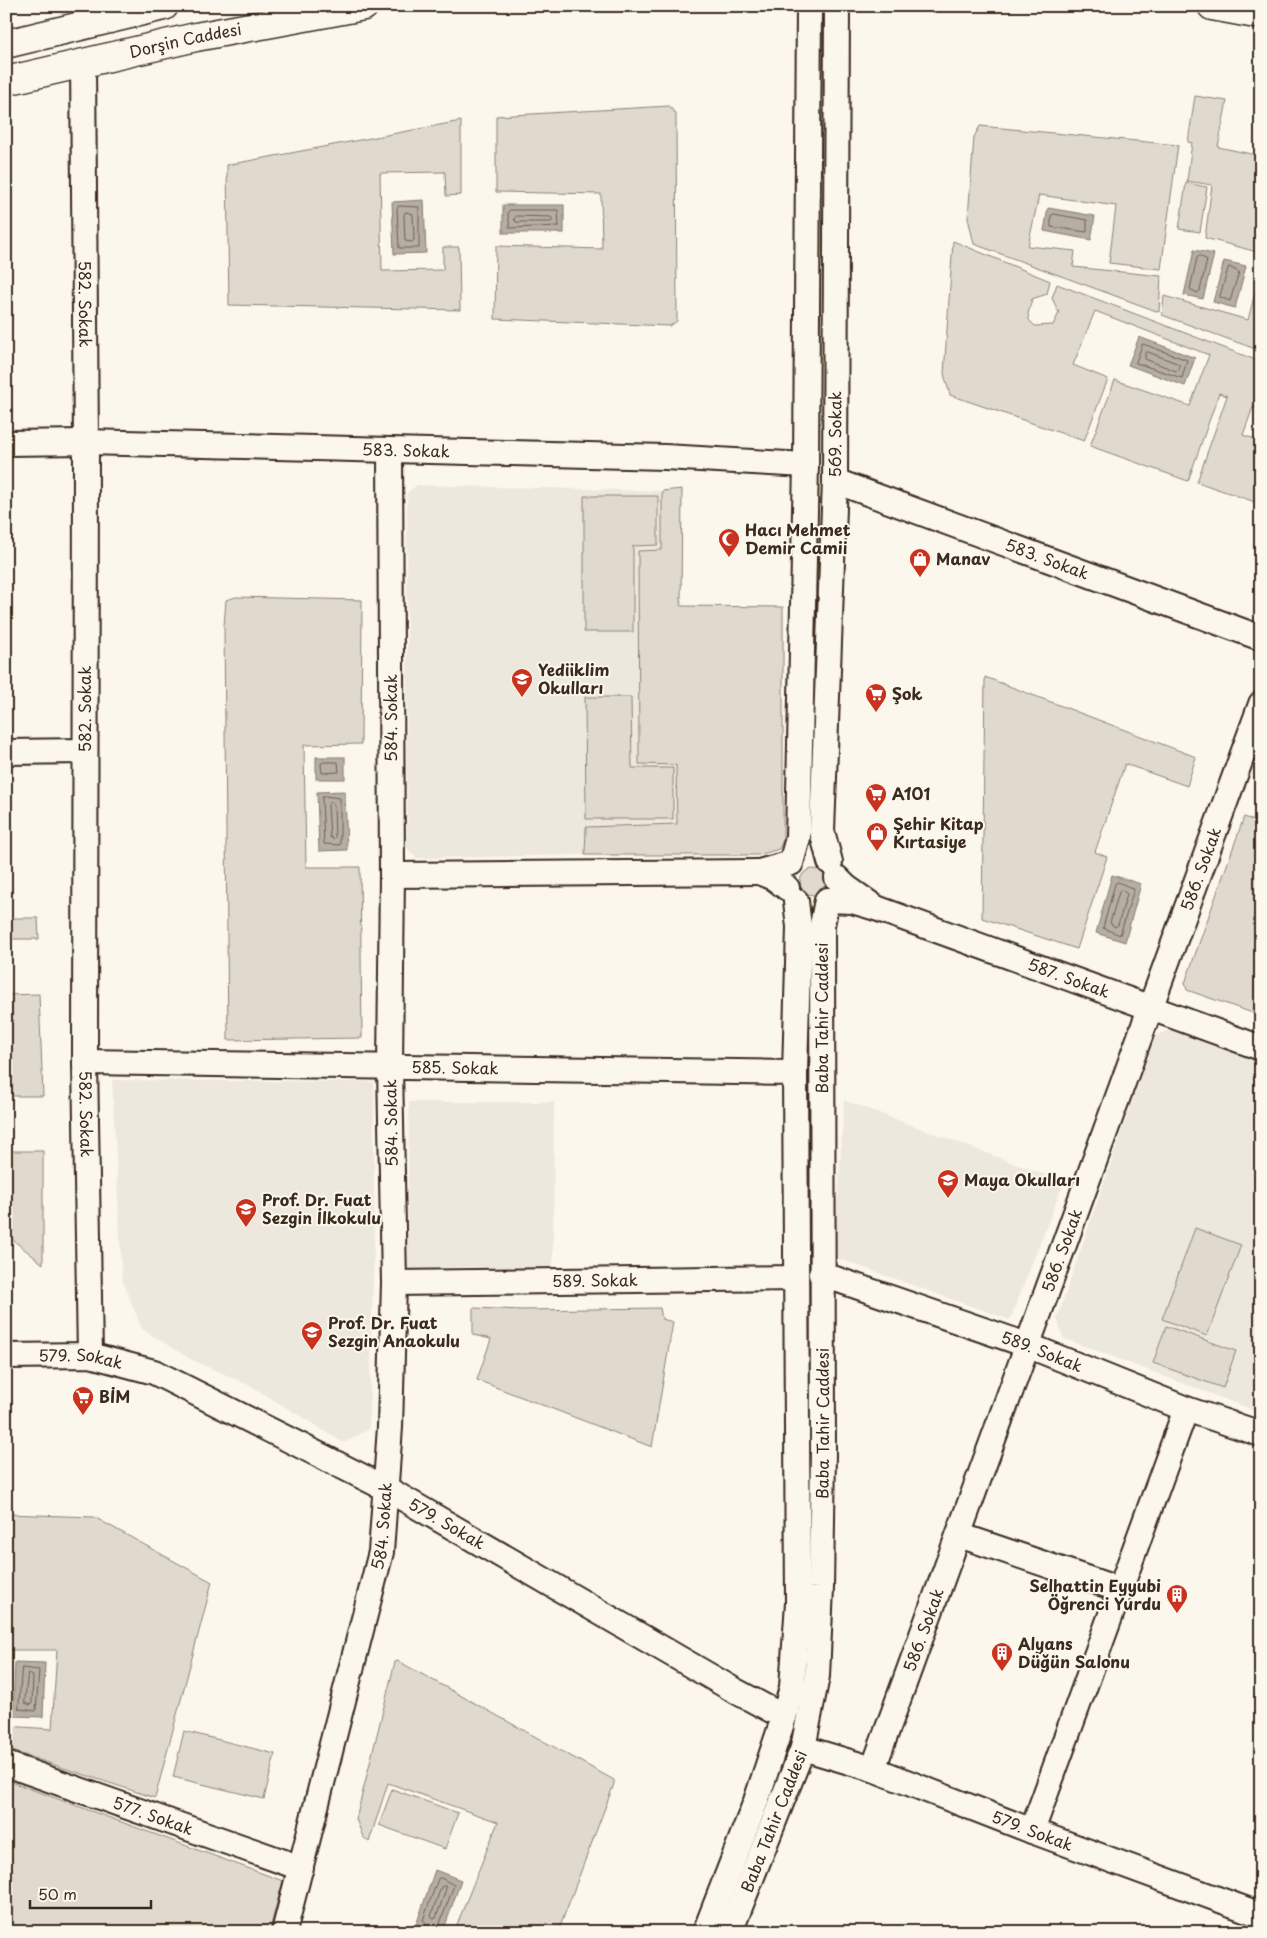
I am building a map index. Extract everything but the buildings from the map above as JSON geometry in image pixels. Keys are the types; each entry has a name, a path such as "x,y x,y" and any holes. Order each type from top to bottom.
{"main road":[{"path":"6,44 164,6"},
{"name":"Dorşin Caddesi","path":"6,81 196,37 364,6"},
{"path":"1212,6 1261,15"}],"street":[{"path":"791,894 787,871 798,838 806,465 809,6"},
{"name":"569. Sokak","path":"833,870 822,832 835,481 837,6"},
{"name":"582. Sokak","path":"83,64 86,442 85,1062 90,1355"},
{"name":"583. Sokak","path":"6,444 86,442 665,457 806,465"},
{"name":"584. Sokak","path":"284,1932 381,1552 387,1489 394,1282 390,1067 392,876 390,451"},
{"name":"583. Sokak","path":"835,481 1261,638"},
{"name":"586. Sokak","path":"873,1769 1148,1008 1261,704"},
{"path":"6,752 85,751"},
{"path":"392,876 759,872 791,863 806,854 815,854 833,870 846,887 876,908"},
{"path":"827,900 836,886 833,870"},
{"path":"759,872 774,878 791,894 812,906 827,900 852,901 876,908"},
{"name":"Baba Tahir Caddesi","path":"705,1932 756,1800 792,1687 798,1603 795,1073 799,927 791,894"},
{"name":"Baba Tahir Caddesi","path":"730,1932 803,1748 818,1676 822,1588 822,925 827,900"},
{"name":"587. Sokak","path":"876,908 1261,1048"},
{"name":"585. Sokak","path":"85,1062 795,1073"},
{"name":"589. Sokak","path":"822,1274 1027,1345 1186,1409 1261,1434"},
{"name":"589. Sokak","path":"394,1282 796,1278"},
{"name":"579. Sokak","path":"6,1356 90,1355 154,1372 387,1489 732,1689 784,1717"},
{"path":"1032,1831 1186,1409"},
{"path":"959,1535 1121,1590"},
{"name":"579. Sokak","path":"803,1748 873,1769 1032,1831 1261,1914"},
{"name":"577. Sokak","path":"6,1764 301,1868"}],"shaded area":[{"path":"1195,96 1227,101 1218,147 1261,156 1261,253 1205,238 1212,185 1187,181 1192,143 1188,142"},
{"path":"669,106 676,114 677,321 670,326 495,319 496,246 602,249 601,194 496,192 496,116"},
{"path":"461,121 461,195 446,196 445,172 380,173 382,271 443,270 443,247 459,247 460,310 229,305 227,165"},
{"path":"980,126 1178,145 1161,269 1109,263 1116,206 1039,195 1028,246 1075,251 1073,267 1161,276 1159,312 974,244 968,218 974,137"},
{"path":"1186,183 1207,187 1200,232 1179,229"},
{"path":"953,241 1050,281 1047,294 1032,299 1028,314 1029,320 1035,326 1053,325 1059,313 1052,298 1057,284 1261,362 1261,410 1253,407 1243,435 1261,441 1261,504 1197,482 1227,396 1219,393 1188,481 1090,446 1115,380 1190,406 1209,355 1095,311 1073,365 1108,379 1084,441 950,395 944,374"},
{"path":"1261,269 1261,351 1162,315 1164,296 1248,320"},
{"name":"Yediiklim Okulları","path":"417,485 662,491 662,550 638,552 639,764 676,765 677,824 586,827 585,855 417,858 407,848 407,493"},
{"path":"682,489 681,606 783,607 783,840 779,849 759,855 585,855 586,827 677,824 676,765 639,764 638,551 662,550 662,491"},
{"path":"584,496 658,496 658,545 633,546 633,632 584,632"},
{"path":"236,597 362,600 361,744 304,745 306,867 360,867 362,1038 228,1040 224,626 226,600"},
{"path":"985,677 1196,757 1187,786 1125,764 1095,852 1107,857 1077,949 982,918"},
{"path":"585,697 631,697 632,768 673,768 673,819 586,819"},
{"path":"1244,817 1261,823 1261,1016 1187,990 1185,983"},
{"path":"813,869 822,873 826,882 822,891 813,895 804,891 800,882 804,873"},
{"path":"6,918 38,918 39,939 6,939"},
{"path":"39,994 43,1096 6,1096 6,995"},
{"path":"1169,1030 1261,1063 1261,1413 1063,1338 1057,1318 1155,1036"},
{"name":"Prof. Dr. Fuat Sezgin İlkokulu","path":"112,1080 374,1082 374,1246 369,1429 344,1443 251,1386 192,1360 142,1329 122,1279"},
{"name":"Maya Okulları","path":"844,1100 1064,1182 1010,1320 834,1257"},
{"path":"409,1102 554,1102 553,1271 471,1267 407,1269"},
{"path":"6,1151 43,1151 43,1264 13,1240 6,1246"},
{"path":"1195,1228 1241,1245 1207,1336 1162,1319"},
{"path":"473,1308 523,1310 660,1308 662,1319 673,1322 652,1447 477,1380 491,1339 473,1335"},
{"path":"1166,1326 1236,1351 1223,1388 1153,1363"},
{"path":"6,1514 94,1517 212,1582 155,1798 6,1749 6,1726 52,1729 57,1650 6,1650"},
{"path":"398,1661 614,1780 558,1932 454,1932 498,1822 388,1783 369,1842 363,1837 356,1819 395,1662"},
{"path":"184,1731 275,1754 264,1799 173,1777"},
{"path":"6,1780 283,1881 269,1932 6,1932"},
{"path":"392,1789 458,1813 445,1849 379,1825"}],"water":[{"path":"424,200 426,253 394,254 392,202"},
{"path":"503,205 564,205 564,233 503,233"},
{"path":"1048,208 1095,216 1091,240 1044,231"},
{"path":"1194,250 1214,254 1203,299 1184,295"},
{"path":"1224,261 1246,266 1235,308 1213,302"},
{"path":"1139,337 1195,358 1185,386 1128,365"},
{"path":"316,757 345,757 345,779 316,779"},
{"path":"345,791 347,850 319,851 317,792"},
{"path":"1112,875 1141,884 1125,942 1096,933"},
{"path":"15,1662 45,1663 43,1717 13,1716"},
{"path":"435,1870 461,1880 443,1932 435,1932 416,1925"}],"place":[{"name":"Hacı Mehmet Demir Camii","path":"729,558"},
{"name":"Manav","path":"920,578"},
{"name":"Yediiklim Okulları","path":"522,698"},
{"name":"Şok","path":"876,713"},
{"name":"A101","path":"876,813"},
{"name":"Şehir Kitap Kırtasiye","path":"877,852"},
{"name":"Maya Okulları","path":"948,1199"},
{"name":"Prof. Dr. Fuat Sezgin İlkokulu","path":"246,1228"},
{"name":"Prof. Dr. Fuat Sezgin Anaokulu","path":"312,1351"},
{"name":"BİM","path":"83,1416"},
{"name":"Selhattin Eyyubi Öğrenci Yurdu","path":"1177,1614"},
{"name":"Alyans Düğün Salonu","path":"1002,1672"}]}
